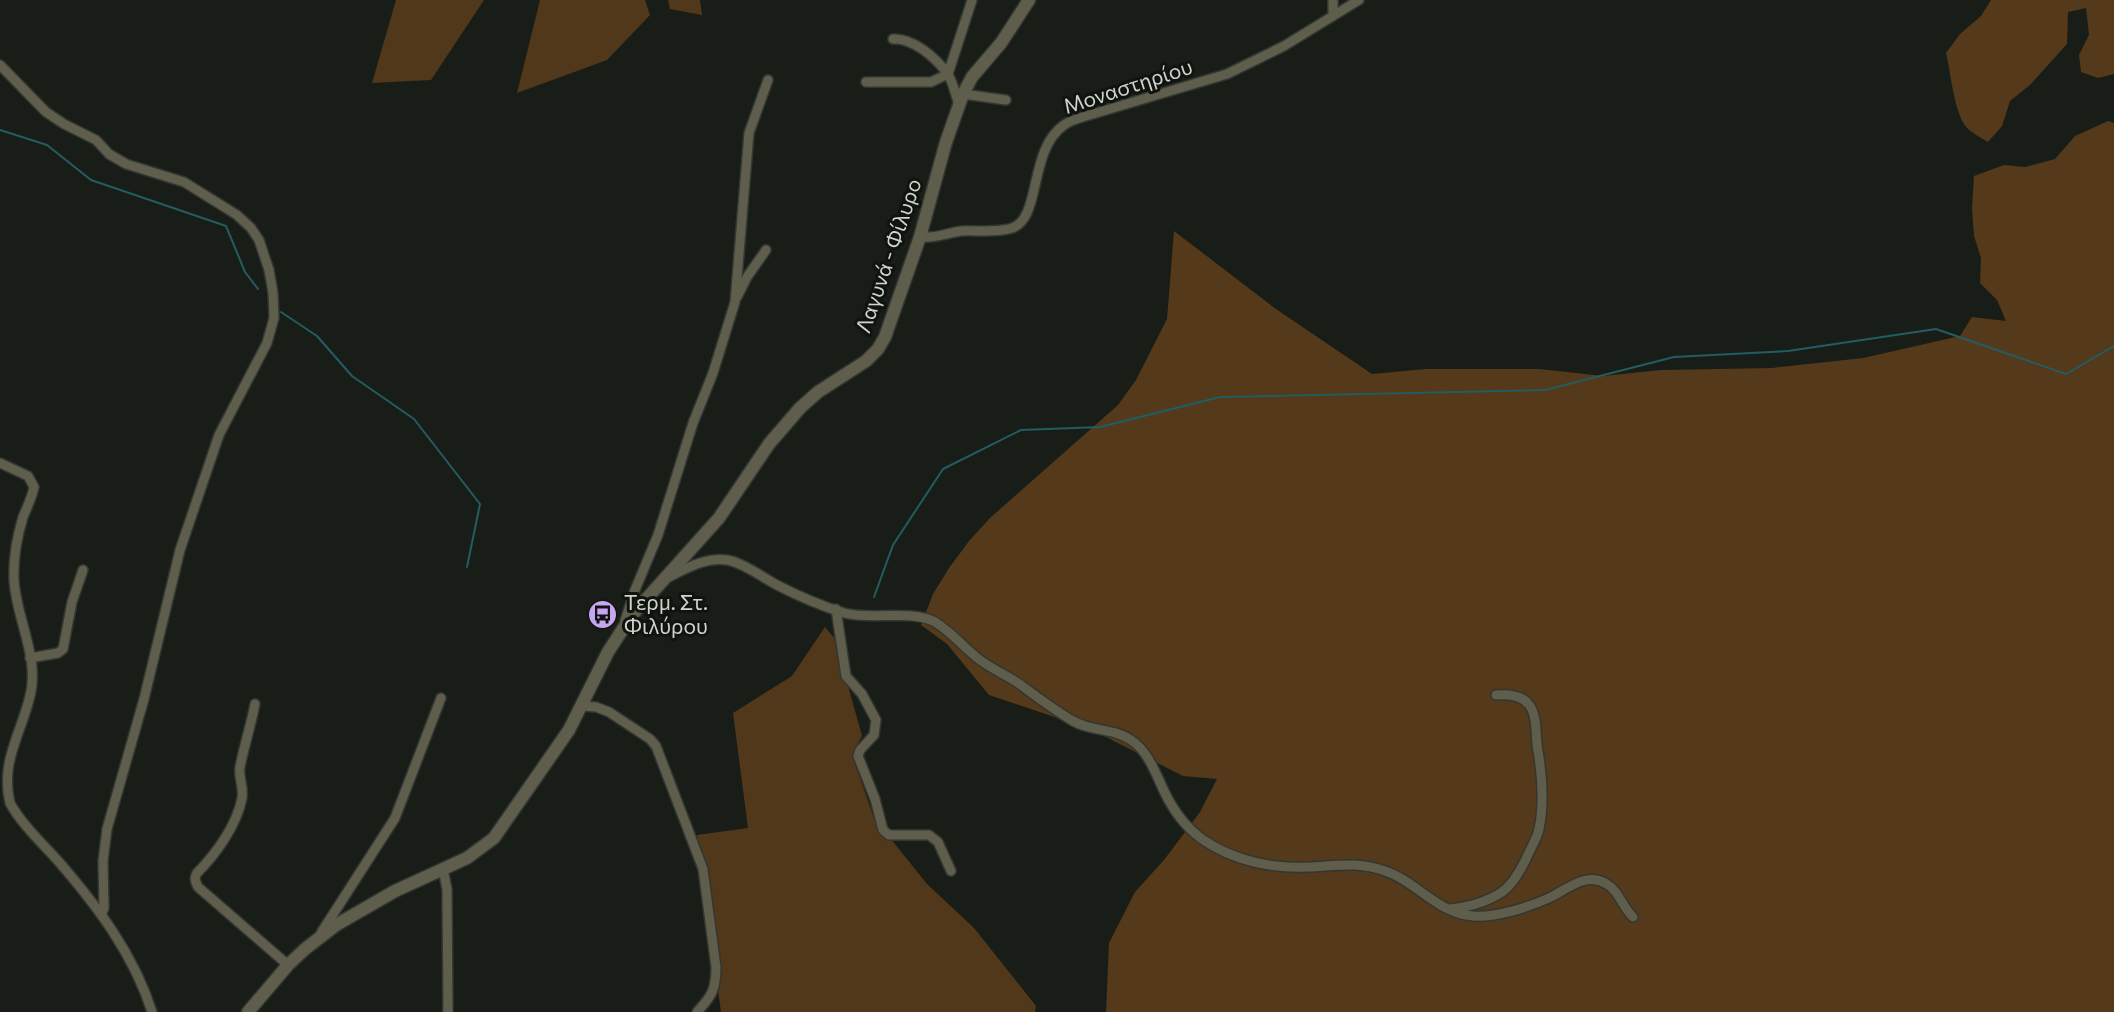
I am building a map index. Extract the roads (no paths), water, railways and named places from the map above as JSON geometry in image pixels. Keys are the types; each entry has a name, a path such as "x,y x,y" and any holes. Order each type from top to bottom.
{"street":[{"path":"866,82 931,82 948,74 972,0"},
{"name":"Λαγυνά - Φίλυρο","path":"248,1012 288,965 318,938 360,909 479,851 499,833 569,730 623,627 719,518 769,444 800,408 819,392 859,368 878,349 885,337 920,237 961,99 972,77 1005,38 1029,0"},
{"path":"1333,0 1333,14"},
{"name":"Μοναστηρίου","path":"920,237 1015,227 1023,221 1030,210 1043,152 1064,125 1086,116 1236,71 1284,46 1359,0"},
{"path":"893,39 909,41 920,48 948,74 961,99 1006,100"},
{"path":"0,65 46,112 96,140 109,154 126,164 184,182 237,215 251,228 259,240 269,270 273,293 274,318 267,343 219,435 180,549 144,699 107,828 103,852 104,908 102,913"},
{"path":"735,302 748,133 768,80"},
{"path":"623,627 664,517 693,423 713,374 735,302 747,277 766,250"},
{"path":"0,464 28,476 33,484 33,491 21,524 14,567 16,596 30,658 31,691 27,706 6,754 2,778 5,792 17,813 102,913 132,965 152,1012"},
{"path":"662,581 692,565 712,560 728,560 798,595 842,612 865,616 892,615 930,619 983,662 1076,723 1095,730 1117,733 1131,740 1143,752 1184,825 1215,847 1255,862 1282,867 1347,863 1371,867 1399,876 1434,901 1461,915 1478,917 1504,912 1549,898 1574,884 1588,880 1602,881 1612,887 1626,911 1633,917"},
{"path":"30,658 58,653 63,649 70,609 83,570"},
{"path":"836,609 846,676 862,694 876,720 877,728 874,735 860,750 858,756 875,799 883,830 889,835 929,835 938,842 951,871"},
{"path":"1450,909 1470,906 1502,892 1521,870 1539,831 1542,807 1534,717 1530,705 1523,699 1506,694 1496,695"},
{"path":"318,938 395,818 441,698"},
{"path":"255,704 239,769 242,800 218,849 194,877 198,887 288,965"},
{"path":"582,706 603,708 650,739 656,746 688,828 703,869 716,967 713,992 697,1012"},
{"path":"443,869 447,889 448,1012"}],"waterway":[{"path":"0,130 47,145 91,180 226,226 245,272 258,289"},
{"path":"281,312 317,336 352,376 414,419 480,504 467,567"},
{"path":"874,597 893,545 943,469 1021,430 1100,427 1220,397 1545,390 1674,357 1788,351 1936,329 2066,374 2114,346"}],"place":[{"name":"Τερμ. Στ. Φιλύρου","path":"603,615"}]}
